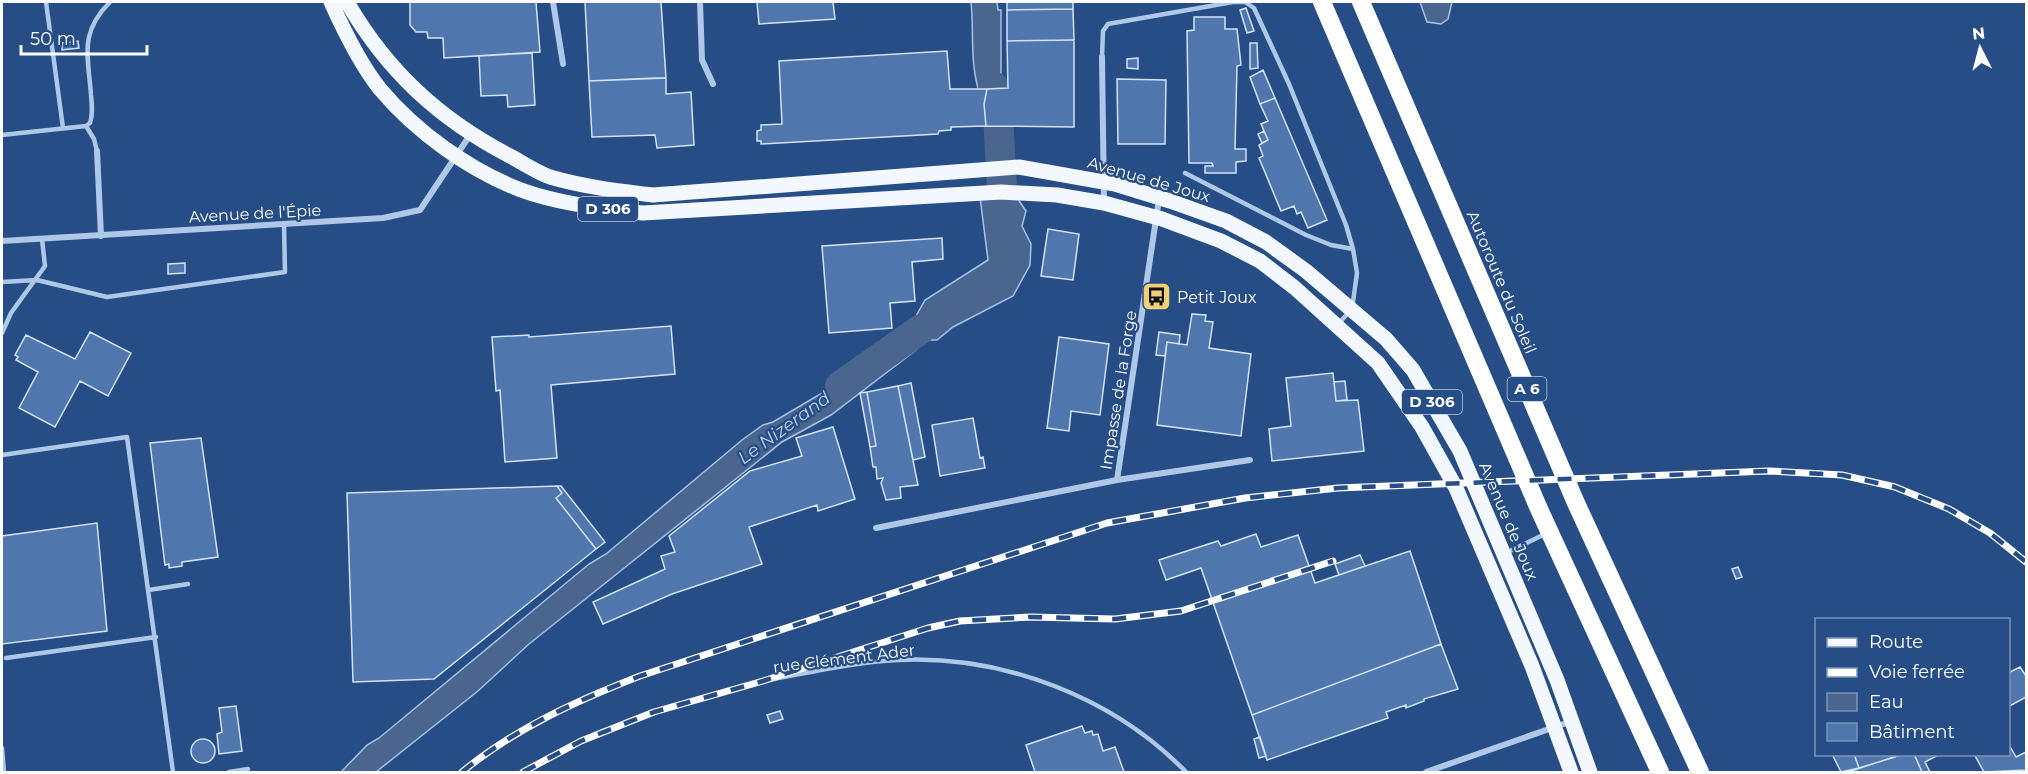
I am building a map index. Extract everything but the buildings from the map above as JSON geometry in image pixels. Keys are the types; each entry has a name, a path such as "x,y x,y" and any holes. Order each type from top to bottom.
{"highway":[{"name":"A 6","path":"1322,2 1550,532 1660,772"},
{"name":"Autoroute du Soleil","path":"1361,2 1576,503 1700,772"}],"main road":[{"name":"D 306","path":"331,2 380,89 411,121 458,157 522,190 590,207 643,213 971,194 1058,195 1104,203 1157,218 1221,241 1260,261 1337,325 1378,363 1422,427 1456,488 1532,666 1571,772"},
{"name":"Avenue de Joux","path":"347,2 364,31 389,63 429,103 470,135 548,176 605,190 654,195 1019,167 1104,182 1159,198 1226,221 1266,242 1352,309 1386,339 1413,370 1460,451 1573,720 1590,772"}],"street":[{"path":"554,2 563,64"},
{"path":"700,2 702,60 713,84"},
{"path":"1102,57 1104,203"},
{"name":"Avenue de l'Épie","path":"2,241 383,218 420,210 458,157 470,135"},
{"path":"97,151 101,236"},
{"name":"Impasse de la Forge","path":"1118,480 1159,198"},
{"name":"Impasse de la Forge","path":"876,528 1118,480 1250,460"},
{"path":"1426,772 1556,728 1573,720"}],"lane":[{"path":"46,2 63,128"},
{"path":"2,135 86,126 90,123 93,110 87,41 92,24 110,2"},
{"path":"1102,57 1102,31 1108,24 1233,2 1245,2 1254,8 1289,84 1346,225 1353,249 1357,273 1352,309 1337,325"},
{"path":"86,126 94,139 97,151"},
{"path":"1185,172 1306,235 1331,245 1353,249"},
{"path":"2,282 37,280 107,297 285,272 284,225"},
{"path":"2,333 11,313 45,266 42,239"},
{"path":"2,455 127,437 173,772"},
{"path":"1503,554 1550,532"},
{"path":"149,590 188,584"},
{"path":"6,658 156,637"},
{"name":"rue Clément Ader","path":"763,681 897,660 930,660 980,666 1029,678 1098,705 1134,727 1186,772"},
{"path":"2,748 4,772"},
{"path":"229,772 248,769"}],"water":[{"path":"971,2 997,2 998,10 1001,10 1001,87 978,88 973,56"},
{"path":"1420,2 1452,2 1448,19 1441,24 1427,22"},
{"path":"1013,192 1026,211 1022,226 1031,244 1030,265 1013,296 953,327 937,340 926,340 913,348 916,350 831,415 782,442 529,644 478,691 376,772 341,772 367,745 379,738 589,564 606,554 742,440 763,425 773,422 885,356 908,330 925,300 988,260 980,197"}],"waterway":[{"name":"Le Nizerand","path":"993,86 998,115 1004,226"},
{"name":"Le Nizerand","path":"840,386 921,329"}],"railway":[{"path":"462,772 504,742 547,717 640,676 1107,523 1245,498 1338,488 1769,471 1842,475 1895,487 1949,509 1990,533 2026,562"},
{"path":"523,772 581,741 654,712 763,681 928,628 960,621 1030,617 1115,619 1181,611 1333,561"}],"place":[{"name":"Petit Joux","path":"1156,297"}]}
